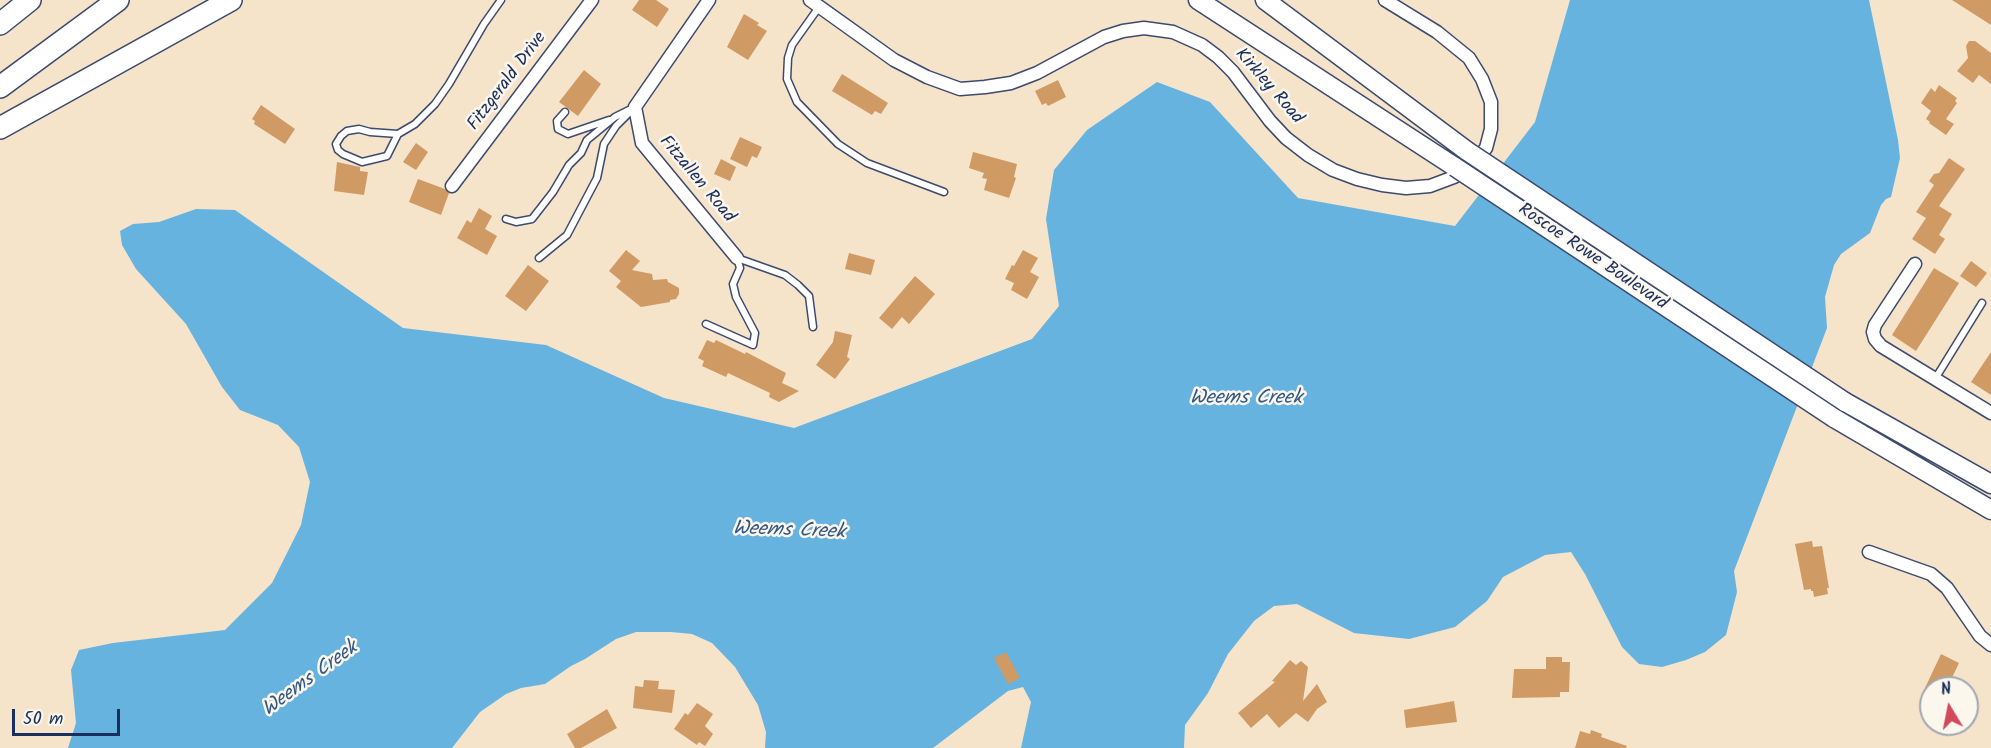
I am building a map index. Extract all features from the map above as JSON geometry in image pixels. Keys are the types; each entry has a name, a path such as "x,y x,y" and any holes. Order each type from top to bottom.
{"highway":[{"path":"0,24 30,0"},
{"path":"0,87 118,0"},
{"path":"0,128 231,0"}],"main road":[{"name":"Roscoe Rowe Boulevard","path":"1198,0 1834,418 1991,510"},
{"name":"Roscoe Rowe Boulevard","path":"1265,0 1467,151 1845,402 1991,484"}],"street":[{"name":"Fitzgerald Drive","path":"452,186 592,0"},
{"path":"635,107 709,0"},
{"name":"Kirkley Road","path":"814,4 894,60 927,77 960,88 1011,83 1037,73 1104,37 1122,32 1144,28 1173,32 1202,45 1218,57 1233,72 1270,121 1286,138 1333,170 1382,185 1406,188 1430,186 1454,177 1472,165 1486,148 1491,129 1491,102 1482,79 1469,58 1437,32 1392,2"},
{"name":"Fitzallen Road","path":"635,107 642,143 737,258"},
{"path":"1915,264 1879,318 1873,332 1881,346 1991,413"},
{"path":"1869,552 1931,574 1947,588 1980,636 1991,645"}],"lane":[{"path":"398,134 359,129 347,131 336,144 338,150 343,154 362,162 387,156 398,134 415,124 435,104 501,0"},
{"path":"814,4 788,57 787,79 797,102 837,144 867,163 944,192"},
{"path":"565,112 557,121 558,129 568,134 635,107"},
{"path":"539,258 567,235 597,178 604,144 616,126 635,107"},
{"path":"506,219 516,222 532,219 553,192 569,165 581,153 587,140 615,117"},
{"path":"706,324 753,345 755,333 736,297 733,284 740,268 737,258"},
{"path":"737,258 785,275 798,285 809,296 813,327"},
{"path":"1935,379 1982,303"}],"water":[{"name":"Weems Creek","path":"1570,0 1869,0 1898,140 1900,158 1891,197 1881,205 1870,233 1841,254 1834,265 1825,297 1827,328 1734,571 1737,592 1726,635 1705,652 1662,667 1639,664 1622,647 1585,574 1571,552 1545,555 1503,577 1487,601 1455,627 1409,639 1354,633 1297,604 1274,606 1254,621 1228,654 1208,693 1185,725 1184,748 1021,748 1031,702 1023,687 1008,691 933,748 765,748 766,732 758,705 735,667 712,643 692,634 636,632 616,639 545,684 521,688 506,694 480,712 452,748 68,748 76,723 71,670 79,650 113,643 225,630 272,583 301,525 310,482 299,447 278,425 240,410 222,387 186,324 136,269 122,245 120,231 133,224 159,222 196,209 235,210 403,328 546,345 664,398 794,428 1032,339 1059,306 1046,219 1054,170 1087,130 1157,82 1210,102 1298,198 1455,226 1535,122"}],"building":[{"path":"639,0 656,0 669,9 657,27 632,10"},
{"path":"1952,0 1991,0 1991,25"},
{"path":"744,14 767,31 748,60 727,47"},
{"path":"1969,41 1975,41 1991,53 1991,84 1979,75 1973,83 1957,71 1968,58 1966,46"},
{"path":"584,70 601,84 578,116 559,102"},
{"path":"842,74 888,103 881,114 875,111 872,115 832,91"},
{"path":"1058,80 1066,97 1048,106 1046,103 1042,105 1035,91"},
{"path":"1939,85 1957,98 1955,101 1957,103 1946,119 1954,124 1946,135 1929,123 1926,119 1931,111 1921,103 1931,88 1935,92"},
{"path":"261,105 295,129 285,144 254,124 255,121 252,119"},
{"path":"740,137 762,147 757,158 752,156 747,167 730,159"},
{"path":"416,143 428,152 416,170 403,162"},
{"path":"973,152 1017,164 1014,177 1016,178 1009,198 984,190 987,179 982,178 984,173 969,168"},
{"path":"1949,158 1965,169 1939,206 1952,214 1939,235 1945,239 1935,254 1912,239 1926,218 1916,212 1934,185 1929,181 1934,174 1939,173"},
{"path":"721,159 736,167 730,181 714,174"},
{"path":"337,162 360,167 360,171 368,172 364,195 334,191"},
{"path":"418,179 445,189 449,193 441,215 409,202"},
{"path":"479,208 492,216 485,229 497,236 487,255 457,238 467,220 471,223"},
{"path":"626,250 640,261 632,270 652,274 653,280 667,279 679,288 676,299 641,307 616,287 621,281 609,271"},
{"path":"1023,250 1038,258 1030,272 1039,277 1027,299 1011,290 1014,283 1005,279"},
{"path":"849,253 875,260 871,275 845,269"},
{"path":"1971,261 1987,273 1976,287 1960,276"},
{"path":"528,265 549,281 526,311 505,296"},
{"path":"1934,268 1959,283 1916,351 1892,335"},
{"path":"915,276 935,294 909,324 902,317 892,329 879,318"},
{"path":"835,331 852,335 847,357 850,359 835,379 816,365 833,342"},
{"path":"707,340 714,343 716,340 745,354 746,352 786,373 782,383 799,391 779,402 769,397 770,393 728,373 726,377 702,366 704,361 698,358"},
{"path":"1991,352 1991,395 1971,382"},
{"path":"1812,541 1813,547 1822,546 1829,588 1827,588 1828,594 1814,597 1811,589 1804,590 1795,544"},
{"path":"1006,652 1020,678 1008,684 994,658"},
{"path":"1941,654 1959,663 1953,676 1931,676"},
{"path":"1546,657 1562,657 1562,662 1570,662 1569,692 1560,692 1560,697 1512,698 1514,669 1546,669"},
{"path":"1290,660 1296,665 1301,661 1308,667 1303,701 1317,684 1327,702 1317,709 1308,722 1296,713 1279,728 1267,714 1251,728 1238,713 1275,682 1272,681"},
{"path":"644,680 659,681 658,689 675,690 672,713 633,708 635,686 643,687"},
{"path":"1454,701 1457,722 1406,728 1404,710"},
{"path":"697,703 713,714 705,726 713,734 705,746 699,742 697,745 674,729 685,713 688,715"},
{"path":"607,709 617,728 581,748 575,748 567,734"},
{"path":"1591,730 1602,734 1601,737 1627,746 1626,748 1575,748 1580,731 1590,734"}]}
